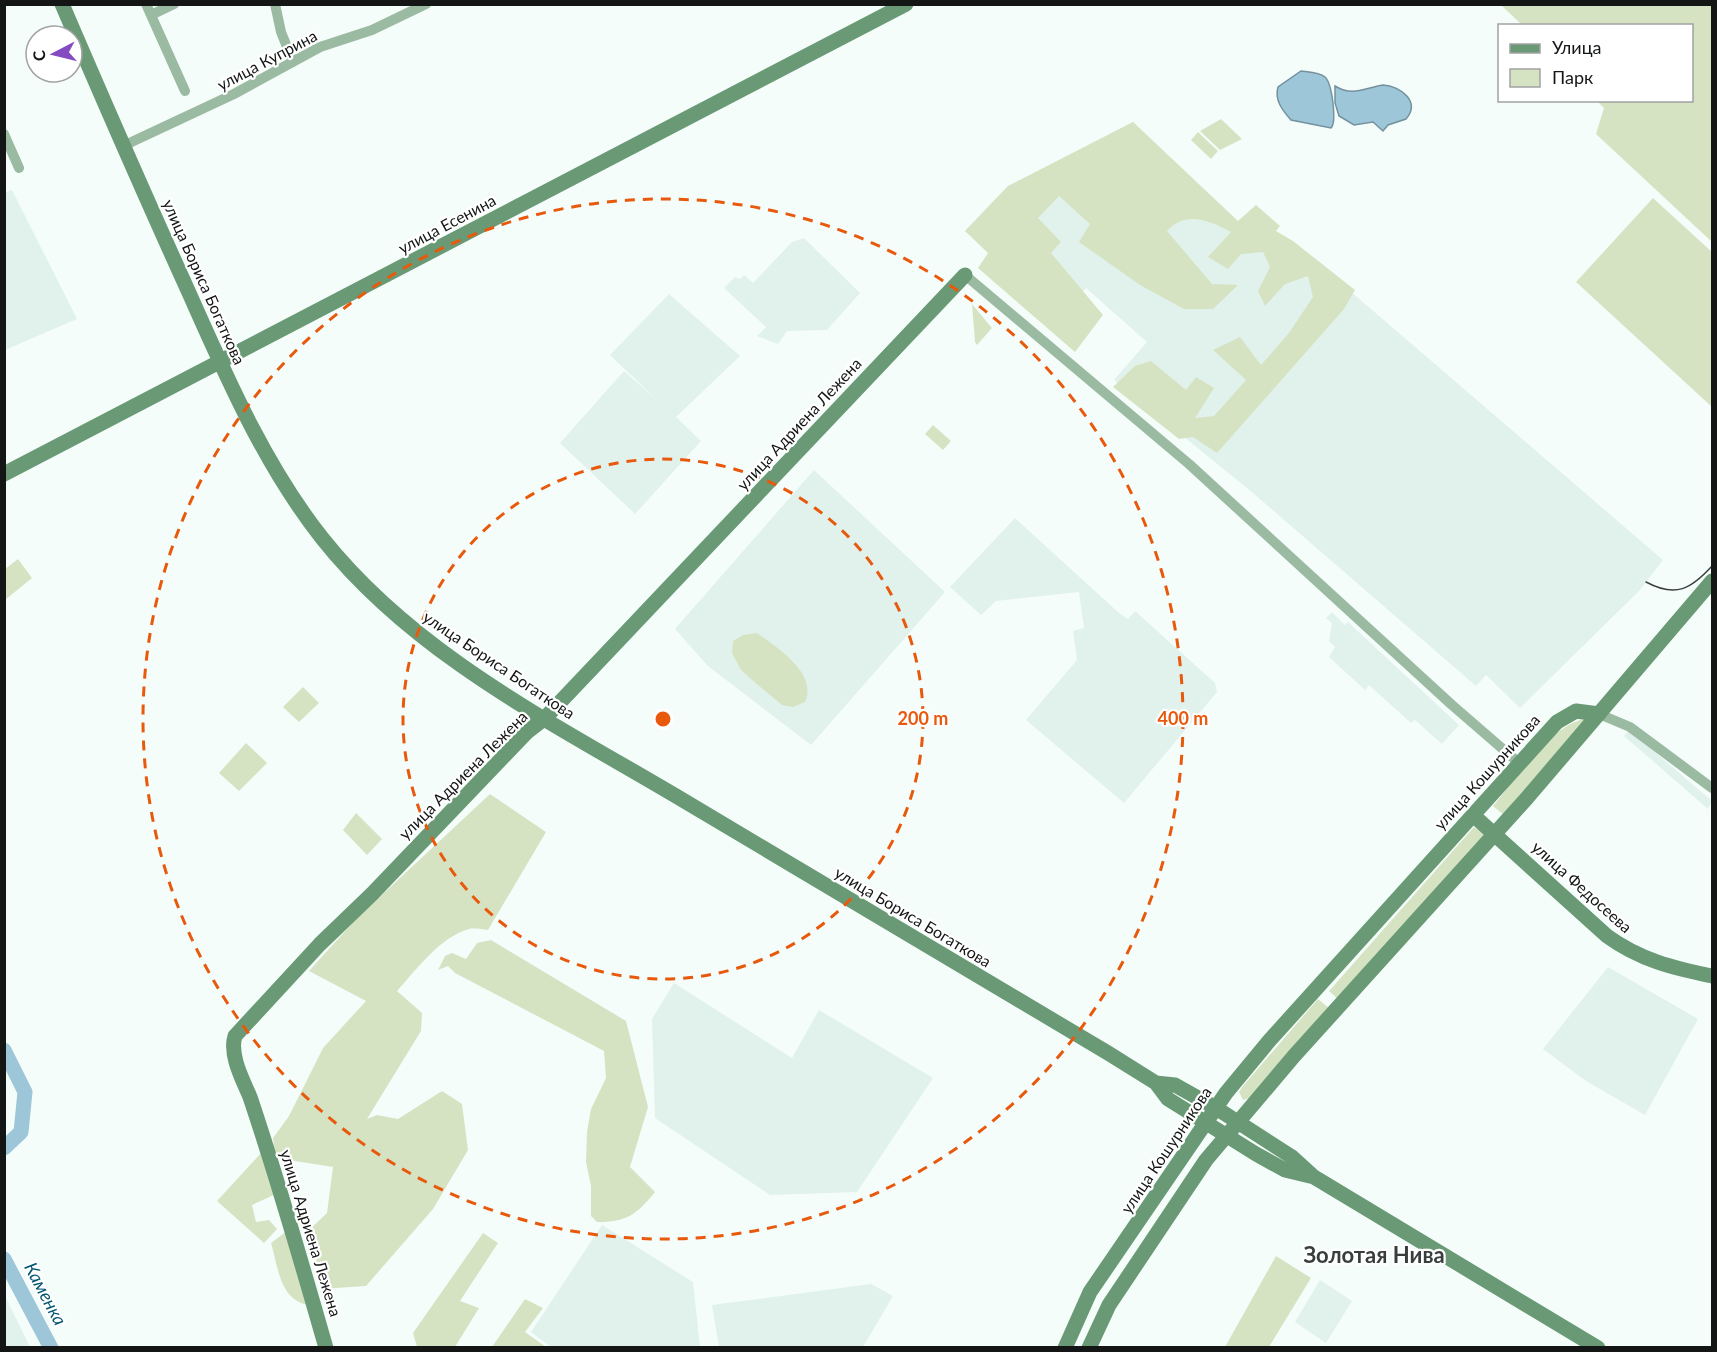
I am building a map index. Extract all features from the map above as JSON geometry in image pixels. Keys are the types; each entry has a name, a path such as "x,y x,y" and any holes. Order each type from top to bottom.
{"main road":[{"name":"улица Бориса Богаткова","path":"62,4 221,363 288,491 356,579 395,616 433,646 545,718 1156,1083 1168,1099 1211,1115 1234,1129 1292,1157 1314,1177 1598,1347"},
{"name":"улица Есенина","path":"4,474 221,363 906,4"},
{"name":"улица Адриена Лежена","path":"326,1347 265,1141 232,1044 234,1036 320,944 372,894 527,732 545,718 965,276"},
{"path":"1089,1347 1109,1305 1193,1179 1338,1007 1496,832 1713,581"},
{"name":"улица Кошурникова","path":"1065,1347 1090,1292 1211,1115 1269,1041 1557,722 1576,711 1599,714"},
{"name":"улица Федосеева","path":"1473,815 1496,832 1599,929 1626,950 1657,964 1713,975"},
{"path":"1317,988 1338,1007"},
{"name":"улица Бориса Богаткова","path":"1234,1129 1256,1154 1285,1170 1314,1177"},
{"path":"1193,1179 1223,1152 1237,1150 1256,1154"}],"street":[{"path":"174,4 148,10 184,91"},
{"path":"276,4 281,32 293,62"},
{"name":"улица Куприна","path":"123,146 234,94 320,47 372,30 404,9 426,4"},
{"path":"4,134 19,168"},
{"path":"965,276 1188,464 1452,705 1519,763"},
{"path":"1599,714 1630,727 1713,788"}],"shaded area":[{"path":"1133,122 1238,222 1343,285 1663,560 1639,591 1520,708 1486,675 1476,686 1253,493 1114,380 1147,342 1086,288 1060,319 965,231 1008,186"},
{"path":"12,190 77,319 5,350 4,193"},
{"path":"804,238 860,293 827,330 787,331 778,344 757,336 766,327 724,288 735,277 740,279 744,275 753,283 792,242"},
{"path":"669,294 740,356 676,417 701,441 635,514 560,443 624,371 657,400 610,355"},
{"path":"814,470 945,592 811,745 708,666 675,629"},
{"path":"1015,518 1119,613 1128,619 1135,611 1215,683 1217,692 1124,803 1026,720 1077,660 1073,631 1084,628 1079,592 996,601 981,615 950,587"},
{"path":"1332,612 1345,625 1348,622 1459,725 1442,744 1415,720 1411,723 1369,685 1365,690 1329,657 1335,647 1329,641 1332,623 1326,618"},
{"path":"1629,730 1712,801 1708,809 1624,736"},
{"path":"1608,967 1698,1019 1645,1115 1586,1081 1543,1049"},
{"path":"674,983 792,1058 819,1010 933,1078 857,1192 770,1195 655,1118 652,1019"},
{"path":"602,1225 693,1282 700,1347 551,1347 531,1332"},
{"path":"1320,1280 1352,1301 1326,1343 1295,1322"},
{"path":"871,1284 893,1296 863,1347 719,1347 712,1305"},
{"path":"5,1296 30,1347 5,1347"}],"green space":[{"path":"1501,5 1712,5 1712,242 1596,134 1604,108 1598,102 1693,102 1693,24 1521,24"},
{"path":"1221,119 1242,139 1220,150 1200,131"},
{"path":"1133,122 1238,221 1256,205 1280,226 1276,231 1293,241 1355,290 1344,309 1217,453 1193,437 1179,439 1113,387 1135,366 1151,361 1186,390 1196,377 1214,388 1195,418 1214,416 1246,380 1213,350 1240,337 1261,365 1289,333 1313,297 1308,276 1285,284 1265,306 1258,291 1270,267 1263,252 1241,254 1228,269 1208,257 1231,232 1207,221 1190,219 1182,221 1167,231 1212,284 1238,285 1213,309 1184,309 1140,285 1079,242 1090,224 1059,196 1038,218 1061,242 1051,253 1103,315 1075,352 978,268 988,253 965,231 1008,186"},
{"path":"1198,132 1218,151 1211,159 1191,140"},
{"path":"1653,198 1712,252 1712,407 1576,282"},
{"path":"972,304 992,328 977,345 975,342"},
{"path":"933,425 951,441 943,450 925,434"},
{"path":"18,559 32,578 5,600 5,569"},
{"path":"757,633 785,654 801,672 808,692 805,702 793,707 782,705 741,670 732,653 733,641 743,635"},
{"path":"303,687 319,703 299,722 283,707"},
{"path":"1584,719 1584,724 1504,815 1493,806 1546,743 1558,732"},
{"path":"246,743 267,763 239,791 219,773"},
{"path":"490,794 546,832 488,930 469,929 448,939 429,955 397,991 422,1013 421,1031 367,1119 377,1115 398,1119 442,1091 462,1104 468,1150 433,1209 366,1286 321,1289 318,1267 308,1231 327,1213 333,1167 282,1159 275,1154 273,1138 289,1116 323,1048 366,1001 309,971 356,919"},
{"path":"356,813 382,839 367,855 343,830"},
{"path":"1474,827 1485,834 1339,1000 1329,991"},
{"path":"491,940 626,1021 648,1107 630,1167 655,1192 636,1212 624,1219 597,1222 591,1216 591,1186 586,1162 587,1132 591,1109 606,1078 604,1051 455,973 448,966 438,970 445,956 452,953 466,959 477,943"},
{"path":"1318,999 1329,1008 1250,1098 1243,1100 1239,1092 1243,1086"},
{"path":"261,1153 276,1194 252,1205 256,1222 269,1220 277,1229 264,1243 217,1201"},
{"path":"287,1231 309,1305 292,1297 286,1290 278,1272 271,1243"},
{"path":"483,1233 498,1243 460,1301 479,1308 455,1347 417,1347 413,1333"},
{"path":"1276,1256 1311,1278 1269,1347 1225,1347"},
{"path":"525,1299 543,1308 525,1332 546,1347 492,1347"}],"water":[{"path":"1301,71 1320,74 1328,81 1334,111 1331,128 1291,120 1280,105 1277,96 1278,87"},
{"path":"1383,85 1396,88 1407,96 1411,107 1406,119 1388,125 1383,131 1373,122 1354,125 1339,116 1335,103 1335,86 1347,91 1359,91"}],"waterway":[{"name":"Каменка","path":"4,1050 25,1092 21,1132 4,1148"},
{"name":"Каменка","path":"4,1259 51,1348"}],"tram line":[{"path":"1646,582 1666,589 1682,589 1697,580 1712,566"}],"district":[{"name":"Золотая Нива","path":"1374,1255"}]}
